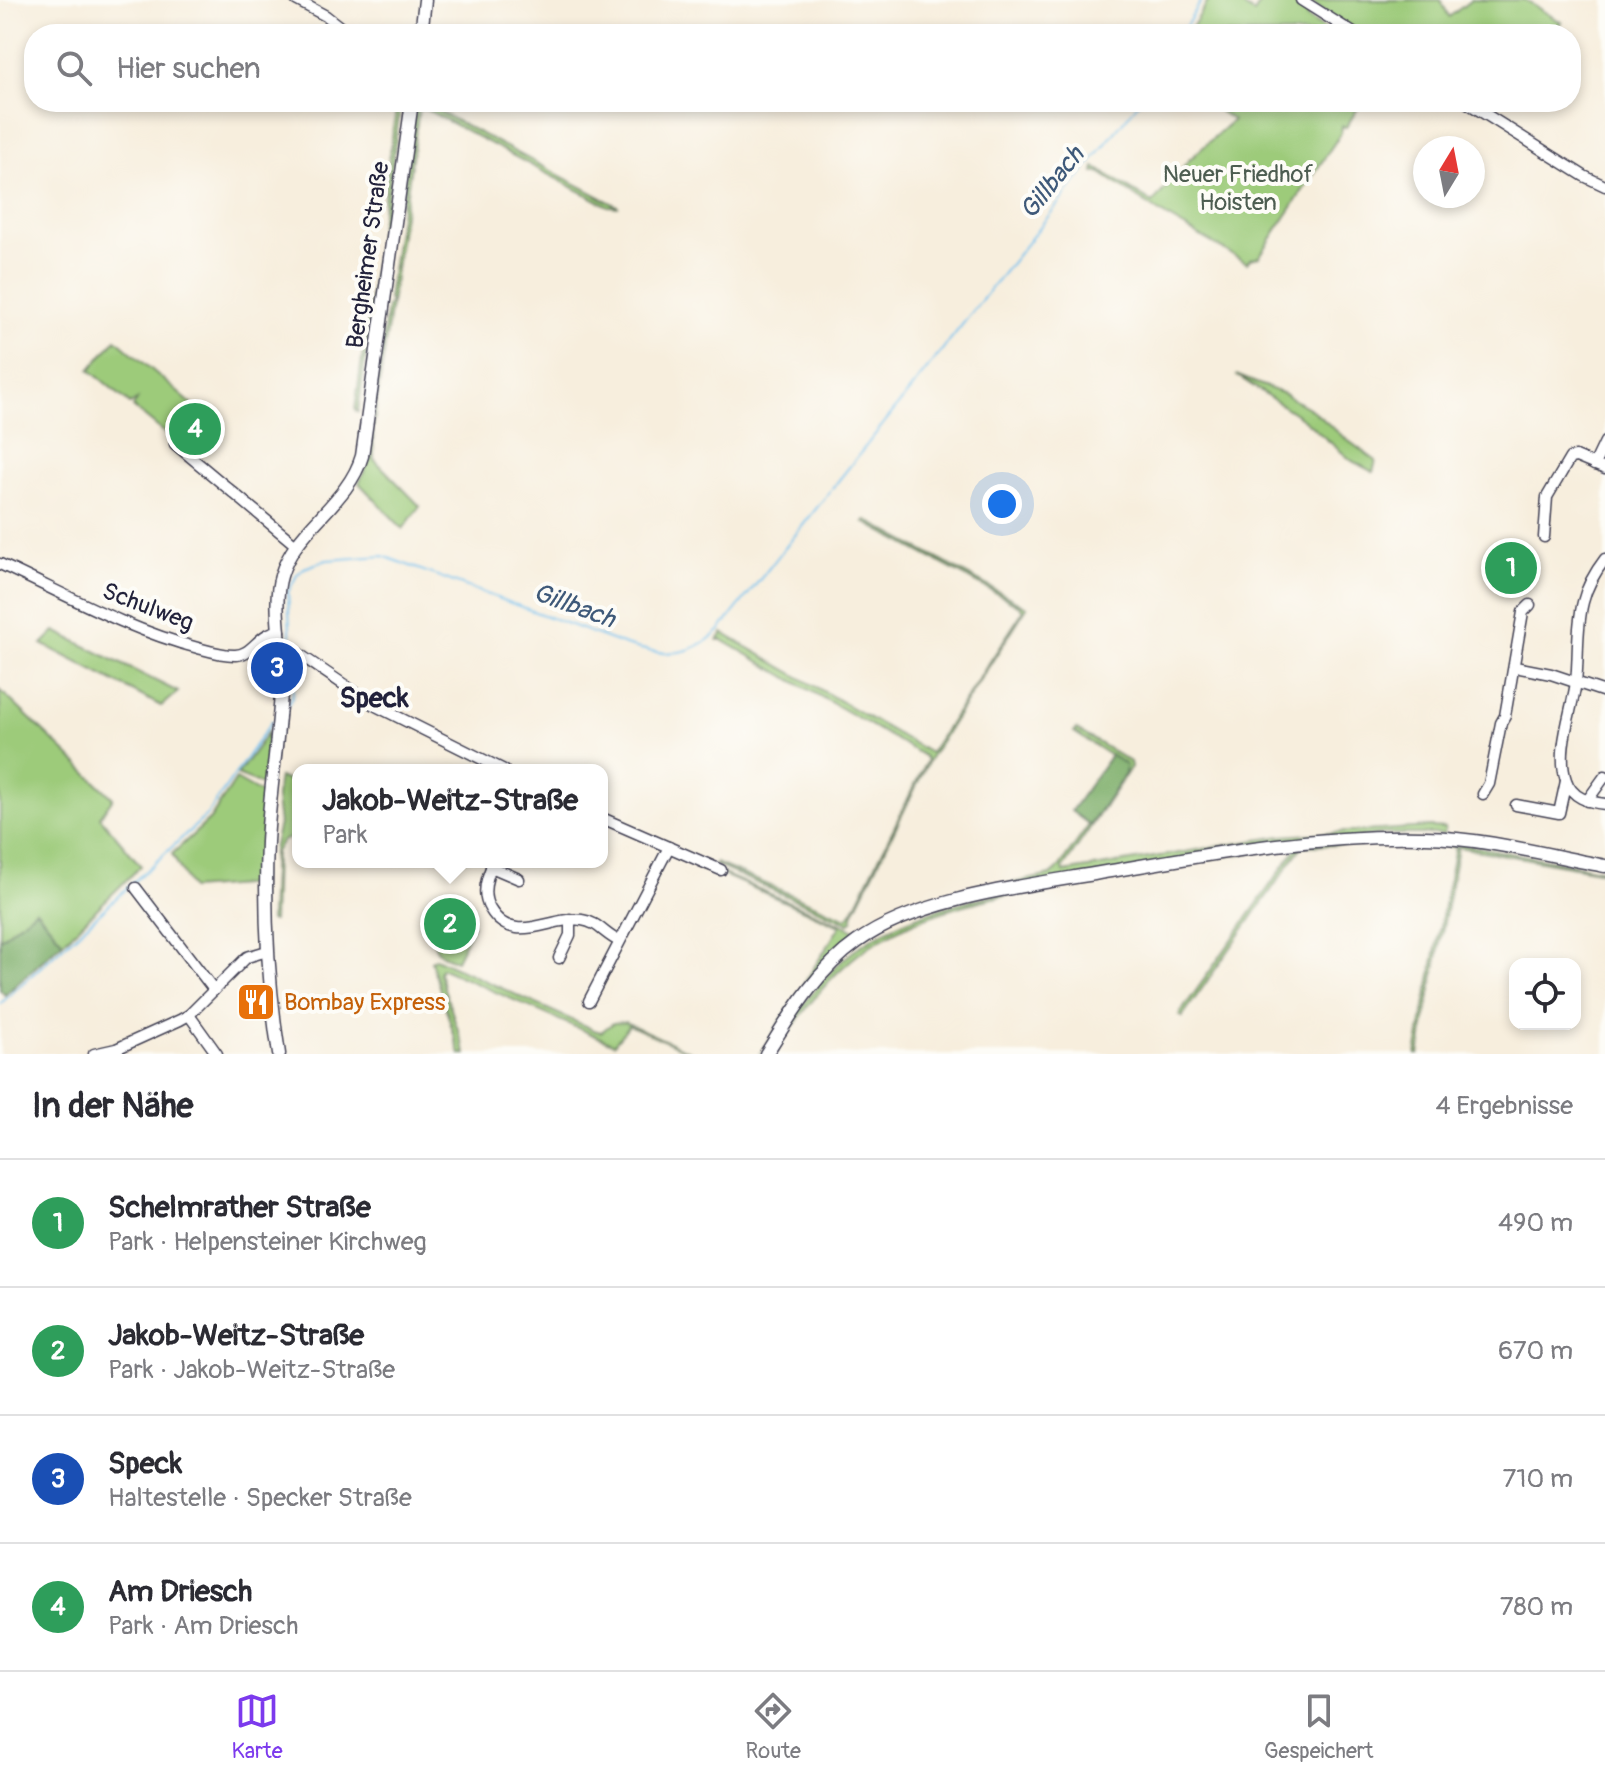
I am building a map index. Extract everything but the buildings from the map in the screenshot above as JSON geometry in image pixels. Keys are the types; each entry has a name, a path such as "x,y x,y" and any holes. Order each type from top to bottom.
{"main road":[{"path":"422,24 425,0"},
{"name":"Bergheimer Straße","path":"279,1054 267,951 267,874 277,826 272,790 289,652 280,631 279,581 297,546 334,503 360,463 411,112"},
{"path":"766,1054 809,989 856,942 902,917 949,903 1059,880 1245,848 1330,839 1441,837 1605,866"}],"street":[{"path":"296,0 336,24"},
{"path":"1301,0 1339,24"},
{"path":"1482,112 1595,183 1605,186"},
{"path":"1544,537 1547,497 1570,458 1576,457 1600,467 1605,442"},
{"path":"175,444 297,546"},
{"path":"1516,805 1559,813 1566,781 1563,759 1576,682 1579,623 1583,601 1595,572 1605,559"},
{"name":"Schulweg","path":"0,564 144,630 223,654 241,654 263,635 280,631"},
{"path":"1483,794 1489,784 1515,667 1523,612 1530,605"},
{"path":"289,652 374,705 492,764"},
{"path":"1515,667 1605,692"},
{"path":"1587,801 1605,776"},
{"path":"1566,781 1576,794 1587,801 1605,804"},
{"path":"608,821 721,870"},
{"path":"589,1001 669,847"},
{"path":"491,868 485,883 485,896 491,911 501,921 525,928 570,919 583,920 595,924 619,941"},
{"path":"498,868 519,879"},
{"path":"136,888 214,990"},
{"path":"559,958 570,935 570,919"},
{"path":"94,1054 118,1051 189,1015 247,957 267,951"},
{"path":"189,1015 217,1054"}],"green space":[{"path":"1209,0 1238,0 1254,13 1262,0 1295,0 1311,11 1307,18 1317,24 1194,24"},
{"path":"1307,0 1441,0 1449,17 1471,0 1525,0 1561,22 1560,24 1345,24"},
{"path":"396,112 400,112 358,412 355,410"},
{"path":"415,112 419,112 373,429 374,459 420,506 403,529 359,483 371,457 370,440 387,307 391,302 388,299"},
{"path":"431,112 440,112 619,207 608,206"},
{"name":"Neuer Friedhof Hoisten","path":"1221,112 1356,112 1346,127 1342,126 1341,133 1259,257 1247,263 1167,217 1099,172 1094,172 1095,167 1153,203 1189,160 1233,120"},
{"path":"116,339 216,425 194,451 195,439 187,433 177,443 133,407 137,400 130,404 90,370"},
{"path":"1236,375 1284,394 1312,410 1376,461 1373,472 1352,461 1303,419"},
{"path":"866,520 1027,607 930,758 849,923 715,865 847,918 927,760 718,640 723,633 930,753 1023,611 1020,606 864,522"},
{"path":"55,631 178,692 161,706 42,644"},
{"path":"0,690 113,798 100,817 141,866 63,942 36,910 0,939"},
{"path":"1076,729 1130,762 1131,767 1063,868 1064,872 1281,836 1430,827 1445,828 1444,834 1381,834 961,894 1051,875 1125,774 1125,765 1074,732"},
{"path":"268,732 265,785 262,785 237,775"},
{"path":"1111,755 1126,765 1125,774 1090,825 1071,811"},
{"path":"279,777 292,783 292,837 282,841 275,852 273,921 270,921 273,850 279,824 276,797"},
{"path":"236,779 264,795 258,906 256,884 191,889 172,854 210,819"},
{"path":"1400,840 1455,843 1457,847 1461,844 1605,870 1458,847 1419,1054 1416,1054 1455,847 1413,843 1302,846 1182,1017 1179,1015 1297,847 1238,854 1007,895 909,924 864,950 834,976 774,1054 770,1054 810,996 845,958 885,931 942,908 1004,893 1295,844 1298,847 1303,844"},
{"path":"702,865 855,930 852,938 836,951 760,1054 840,926 712,870 704,867 699,871"},
{"path":"436,906 473,925 456,960 441,954 435,946 428,924"},
{"path":"36,910 63,942 5,995 0,990 0,939"},
{"path":"435,958 594,1030 601,1032 613,1023 625,1022 695,1054 629,1025 614,1044 441,968 439,973 466,1054 460,1054 431,961"}],"waterway":[{"name":"Gillbach","path":"1187,24 1202,0"},
{"name":"Gillbach","path":"291,647 288,592 304,568 327,560 383,556 639,649 675,653 697,647 708,640 719,631 1131,112"},
{"name":"Gillbach","path":"286,709 293,694 292,657"},
{"name":"Gillbach","path":"0,1004 206,816 272,721"}],"place":[{"name":"Am Driesch","path":"195,429"},
{"name":"Schelmrather Straße","path":"1511,568"},
{"name":"Speck","path":"277,668"},
{"name":"Jakob-Weitz-Straße","path":"450,924"},
{"name":"Bombay Express","path":"256,1002"}],"district":[{"name":"Speck","path":"374,698"}]}
